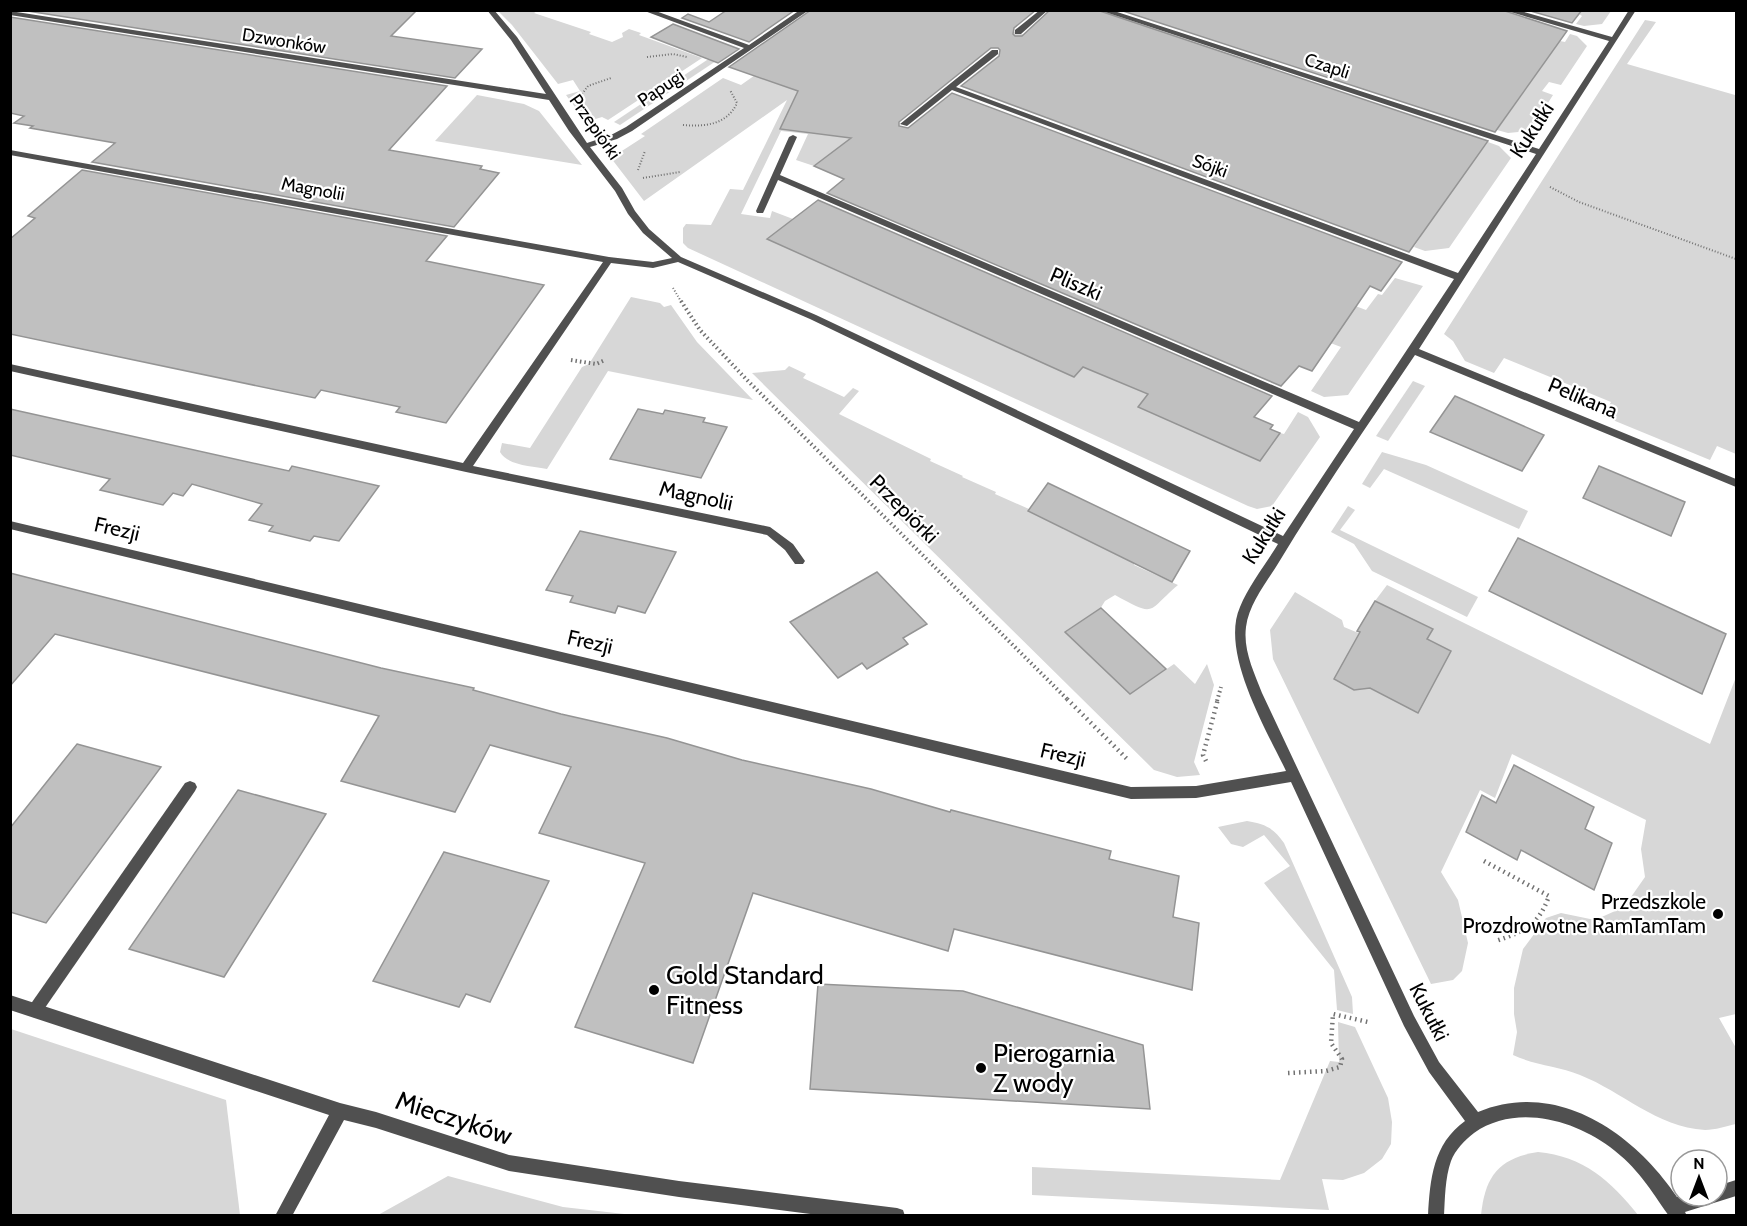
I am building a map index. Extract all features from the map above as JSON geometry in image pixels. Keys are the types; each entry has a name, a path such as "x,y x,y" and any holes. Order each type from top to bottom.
{"street":[{"name":"Przepiórki","path":"490,10 514,39 585,146 646,231 678,259 813,317 1285,542"},
{"path":"645,10 750,48"},
{"name":"Papugi","path":"585,146 614,137 629,129 806,10"},
{"path":"1018,32 1045,10"},
{"name":"Czapli","path":"1102,10 1541,153"},
{"path":"1507,10 1614,40"},
{"name":"Kukułki","path":"1475,1121 1424,1049 1294,776 1244,661 1240,627 1245,608 1285,542 1413,350 1633,10"},
{"name":"Dzwonków","path":"10,13 553,98"},
{"path":"904,124 995,52"},
{"name":"Sójki","path":"950,87 1459,277"},
{"path":"760,211 793,137"},
{"name":"Magnolii","path":"10,152 609,260 636,264 664,264 678,259"},
{"name":"Pliszki","path":"776,176 1360,427"},
{"path":"466,468 609,260"},
{"name":"Pelikana","path":"1413,350 1737,483"},
{"name":"Magnolii","path":"10,368 466,468 770,531 789,547 799,561"},
{"name":"Frezji","path":"10,525 1131,793 1219,789 1294,776"},
{"path":"35,1010 190,787"},
{"name":"Mieczyków","path":"10,1002 340,1111 376,1120 508,1163 679,1189 897,1215"},
{"path":"1437,1215 1437,1187 1443,1159 1457,1138 1475,1121 1499,1111 1526,1109 1556,1113 1602,1132 1624,1148 1650,1174 1676,1211"},
{"path":"283,1215 340,1111"}],"path":[{"path":"647,57 673,54 691,58"},
{"path":"582,101 582,91 588,86 611,78"},
{"path":"679,130 693,126"},
{"path":"646,149 639,165 638,179 663,173 680,172"},
{"path":"1528,174 1579,202 1737,259"},
{"name":"Przepiórki","path":"664,264 675,293 700,330 746,380 1136,767"},
{"path":"1210,767 1203,756 1221,687"},
{"path":"1484,861 1549,896 1542,917 1534,924 1496,941"},
{"path":"1288,1073 1326,1071 1340,1067 1342,1059 1330,1043 1333,1014 1368,1022"}],"shaded area":[{"path":"498,11 537,11 534,13 591,32 589,34 612,42 623,37 622,33 629,29 641,33 639,35 702,58 608,120 602,117 586,122 566,95 580,91 573,80 558,84 512,25"},
{"path":"1582,11 1611,11 1602,24 1584,26 1576,24 1582,16 1579,14"},
{"path":"1645,20 1656,22 1627,64 1735,95 1736,93 1736,454 1717,446 1710,460 1603,416 1611,402 1504,358 1494,373 1465,361 1453,341 1444,334"},
{"path":"1006,29 1465,173 1488,142 1499,146 1511,158 1449,248 1425,251 1414,247 1432,219 989,43 880,125 1366,310 1378,294 1382,295 1395,278 1423,286 1348,395 1324,397 1311,391 1341,347 831,154 814,166 796,160 808,134 781,131 741,214 770,218 772,211 793,219 768,239 859,281 870,271 911,304 962,327 973,317 1019,352 1074,377 1084,366 1148,394 1222,443 1260,461 1280,433 1284,434 1298,412 1308,417 1320,437 1272,506 1257,509 1248,506 688,248 683,243 683,228 686,224 711,225 730,189 743,190 787,100 644,201 611,158 645,136 641,134 723,78 741,85 758,73"},
{"path":"1570,34 1577,36 1587,46 1561,85 1549,82 1542,91 1553,95 1532,128 1529,131 1508,133 1497,130 1560,41 1565,42"},
{"path":"722,50 722,57 620,125 614,122"},
{"path":"477,95 524,104 539,111 582,165 435,141"},
{"path":"631,297 660,303 664,307 671,305 697,342 753,400 608,371 547,469 521,465 504,457 500,452 502,443 530,448 582,367 589,364"},
{"path":"789,366 806,374 803,378 844,397 853,388 859,391 839,414 996,492 995,494 1029,509 1028,511 1063,529 1134,562 1134,565 1178,585 1150,609 1138,607 1115,595 1105,601 1100,609 1065,632 1130,694 1174,664 1195,684 1207,664 1214,685 1194,762 1200,775 1177,777 1154,770 752,373 785,370"},
{"path":"1413,381 1425,386 1388,441 1376,436"},
{"path":"1382,452 1426,465 1528,511 1519,529 1384,469 1370,488 1362,484"},
{"path":"1348,506 1355,510 1340,530 1478,597 1467,617 1372,571 1354,544 1331,532"},
{"path":"1387,585 1710,744 1736,677 1736,1014 1719,1018 1736,1048 1736,1124 1705,1130 1671,1123 1580,1075 1513,1055 1517,1032 1514,988 1523,949 1546,918 1561,913 1595,920 1624,907 1645,877 1641,849 1646,820 1512,754 1495,798 1480,790 1441,872 1458,900 1468,943 1462,971 1453,980 1431,984 1273,659 1270,630 1295,592 1342,620 1344,627 1373,639 1342,683 1354,690 1368,687 1418,712 1451,651 1427,639 1433,629 1375,601"},
{"path":"1247,821 1268,828 1284,843 1352,997 1353,1014 1337,1010 1334,970 1264,883 1290,866 1264,835 1243,847 1231,844 1218,827"},
{"path":"1338,1022 1355,1027 1388,1098 1392,1122 1391,1144 1382,1159 1364,1173 1343,1180 1322,1179 1329,1210 1032,1195 1032,1167 1280,1180 1330,1061 1339,1062"},
{"path":"11,1029 226,1100 240,1215 11,1215"},
{"path":"1538,1152 1569,1159 1595,1172 1617,1191 1638,1215 1481,1215 1486,1190 1496,1172 1513,1159"},
{"path":"448,1176 563,1207 633,1215 378,1215"}],"building":[{"path":"21,10 417,10 391,36 482,49 455,78"},
{"path":"727,10 795,10 749,42 682,18 688,14 709,22"},
{"path":"811,10 1036,10 1014,28 1015,36 1022,36 1050,10 1097,10 1488,141 1409,252 961,86 999,56 998,48 991,48 899,122 899,126 908,128 952,93 1402,262 1381,291 1370,286 1312,371 1299,366 1281,386 827,193 844,179 814,166 851,138 780,129 798,91 729,67"},
{"path":"1120,10 1502,10 1567,31 1495,132"},
{"path":"1527,10 1582,10 1572,23"},
{"path":"10,17 447,86 389,150 482,166 480,169 499,173 454,227 92,162 115,143 14,123 24,116 10,113"},
{"path":"673,24 739,49 718,63 651,37"},
{"path":"82,170 447,236 426,261 544,285 446,423 396,412 400,407 321,390 315,398 10,334 10,239 35,218 28,216"},
{"path":"818,200 1272,396 1254,417 1273,425 1270,429 1280,433 1260,461 1138,407 1148,394 1083,367 1074,377 767,239"},
{"path":"1455,396 1544,435 1522,471 1430,432"},
{"path":"10,409 289,471 292,466 379,486 339,541 314,536 310,541 269,531 273,526 249,520 262,504 192,484 183,496 173,493 163,505 100,490 110,479 10,455"},
{"path":"638,409 663,414 665,410 705,418 703,422 727,427 701,478 610,459"},
{"path":"1599,466 1685,502 1671,536 1583,498"},
{"path":"1048,483 1190,551 1172,582 1028,511"},
{"path":"580,531 676,552 645,613 618,606 615,613 570,602 573,596 546,590"},
{"path":"1518,538 1726,634 1702,694 1489,591"},
{"path":"877,572 927,624 903,638 908,644 867,669 862,663 838,678 790,622"},
{"path":"10,573 381,668 474,688 473,690 561,714 667,738 742,760 871,789 950,812 951,810 1111,851 1109,859 1179,876 1173,917 1199,923 1192,990 954,929 948,951 753,893 693,1063 575,1027 645,863 539,833 571,767 490,745 455,812 341,781 379,716 55,634 10,686"},
{"path":"1375,601 1433,629 1427,639 1451,651 1418,713 1370,688 1354,690 1334,679 1360,632 1357,631"},
{"path":"1101,608 1166,669 1130,694 1065,632"},
{"path":"77,744 161,767 46,923 10,912 10,828"},
{"path":"1514,765 1594,807 1585,829 1612,843 1594,890 1521,850 1517,860 1466,832 1482,795 1496,803"},
{"path":"238,790 326,814 224,977 129,949"},
{"path":"444,852 549,881 490,1002 466,994 459,1007 373,981"},
{"path":"818,984 963,991 1143,1045 1150,1109 810,1089"}],"place":[{"name":"Przedszkole Prozdrowotne RamTamTam","path":"1718,914"},
{"name":"Gold Standard Fitness","path":"654,990"},
{"name":"Pierogarnia Z wody","path":"981,1068"}]}
